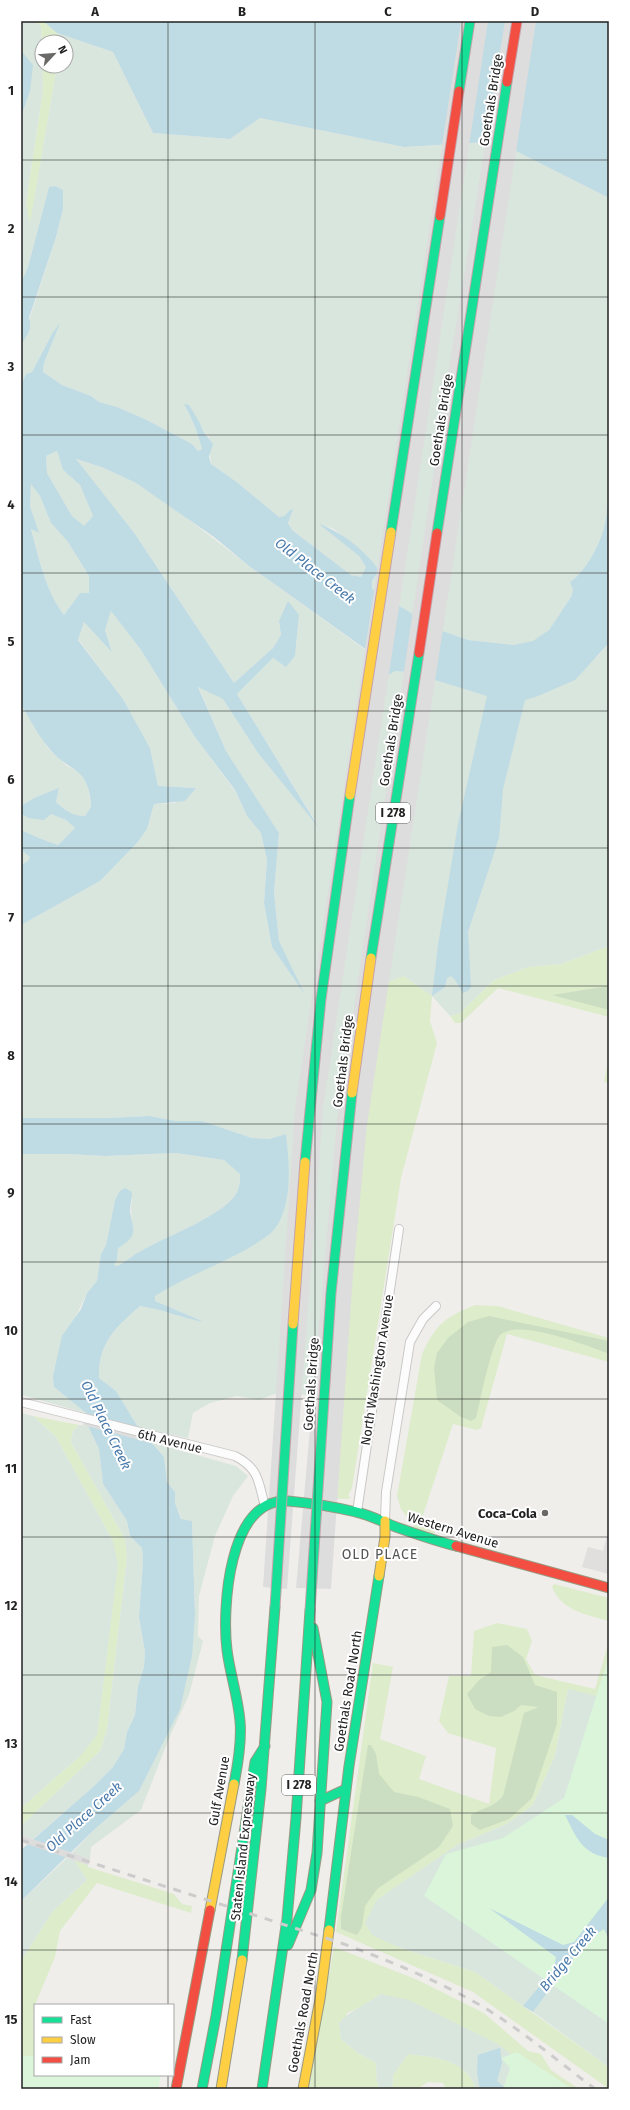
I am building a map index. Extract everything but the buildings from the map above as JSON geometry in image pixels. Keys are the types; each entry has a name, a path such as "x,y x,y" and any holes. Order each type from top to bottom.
{"main road":[{"name":"Goethals Bridge","path":"275,1607 301,1201 324,979 345,827 470,21"},
{"name":"Goethals Bridge","path":"310,1610 331,1293 358,1050 516,21"},
{"name":"Western Avenue","path":"266,1506 286,1501 357,1512 385,1521 423,1537 609,1588"},
{"name":"Gulf Avenue","path":"176,2089 236,1779 240,1744 239,1711 227,1650 225,1618 227,1591 231,1569 243,1531 255,1514 266,1506"},
{"name":"Goethals Road North","path":"303,2089 321,1991 346,1789 385,1537 385,1521"},
{"name":"Staten Island Expressway","path":"221,2089 248,1922 260,1820 275,1607"},
{"path":"282,1960 311,1890 315,1868 327,1702 310,1610"},
{"name":"I 278","path":"262,2089 282,1960 296,1818 310,1610"},
{"path":"202,2089 216,2016 255,1762 266,1744"},
{"path":"320,1801 346,1789"}],"street":[{"name":"North Washington Avenue","path":"357,1512 399,1229"},
{"name":"Goethals Road North","path":"385,1521 386,1492 409,1346 418,1326 436,1306"},
{"name":"6th Avenue","path":"21,1402 158,1438 235,1456 246,1462 254,1469 266,1506"}],"green space":[{"path":"34,21 43,21 57,34 41,34 41,26"},
{"path":"42,74 56,74 30,226 26,203 43,90"},
{"path":"609,946 609,1017 498,988 461,1023 455,1023 450,1016 460,1013 494,980 528,967 561,964"},
{"path":"404,976 432,996 430,1021 437,1043 401,1178 352,1488 348,1495 350,1497 349,1499 323,1498 361,992"},
{"path":"609,986 609,1010 552,995"},
{"path":"609,1058 609,1083 604,1082"},
{"path":"475,1305 498,1306 609,1338 609,1362 507,1334 481,1428 477,1430 453,1424 420,1524 433,1529 435,1533 432,1534 416,1529 401,1509 397,1496 422,1354 432,1335 442,1323"},
{"path":"489,1316 609,1341 609,1354 586,1345 537,1331 509,1331 500,1335 493,1350 476,1418 471,1421 461,1417 437,1400 434,1368 437,1353 448,1338 468,1322"},
{"path":"33,1416 79,1425 73,1431 71,1442 125,1539 127,1557 107,1730 100,1751 21,1826 21,1808 80,1756 113,1541 56,1437"},
{"path":"554,1584 609,1598 609,1621 583,1614 568,1606 556,1595 552,1587"},
{"path":"497,1623 527,1629 532,1641 526,1659 535,1675 595,1689 609,1641 609,1692 601,1697 568,1690 555,1756 533,1805 507,1824 457,1845 376,1901 398,1947 475,1972 609,2067 609,2089 473,1992 336,1932 373,1663 393,1667 380,1739 426,1756 419,1779 489,1804 496,1748 448,1733 439,1721 449,1676 471,1676 474,1631"},
{"path":"507,1645 523,1657 535,1685 557,1692 557,1724 532,1798 509,1819 480,1830 471,1824 471,1815 492,1805 503,1796 524,1713 539,1707 521,1705 514,1711 501,1717 489,1716 475,1709 467,1694 479,1680 491,1672 492,1647"},
{"path":"609,1656 609,2024 424,1896 446,1854 503,1838 564,1798"},
{"path":"368,1745 371,1745 376,1754 379,1774 394,1792 418,1797 450,1809 453,1826 439,1847 377,1889 365,1906 362,1927 357,1935 341,1929 341,1917"},
{"path":"74,1860 88,1865 88,1867 174,1894 182,1904 192,1906 191,1913 97,1883 60,1931 55,1957 35,2004 34,2004 34,2076 21,2082 21,1961 53,1911 87,1880"},
{"path":"334,1947 418,1980 484,2013 528,2051 541,2054 551,2070 579,2089 555,2089 381,1994 363,2006 347,2013 341,2039 358,2053 376,2063 377,2082 380,2089 308,2089"},
{"path":"517,2052 572,2089 503,2089 510,2068 501,2058"},
{"path":"408,2054 439,2058 448,2061 465,2071 472,2079 476,2089 446,2089 443,2083 428,2082 417,2089 392,2089 393,2075"},
{"path":"21,2056 34,2056 34,2076 161,2076 158,2089 21,2089"}],"shaded area":[{"path":"21,21 34,21 41,26 41,34 34,34 34,74 42,74 43,90 26,203 30,224 56,74 74,74 74,39 113,52 153,133 230,139 260,118 404,147 487,142 506,146 609,198 609,449 607,451 609,455 609,505 607,507 601,538 596,549 584,568 570,582 573,590 571,597 549,630 533,642 514,645 468,640 437,629 372,589 372,581 379,569 334,529 321,525 359,556 366,567 361,577 351,575 292,530 288,523 293,511 291,509 284,516 279,517 238,483 211,464 209,437 203,431 200,423 184,404 190,415 202,449 198,451 192,444 147,420 117,407 99,402 91,396 62,385 43,372 44,363 59,325 53,332 32,372 26,374 21,385 21,345 56,237 63,209 63,190 55,186 49,187 28,267 21,283 21,117 30,91 23,53 21,54"},
{"path":"57,451 63,470 80,485 93,516 83,527 72,516 47,473 46,456"},
{"path":"75,459 104,468 136,483 179,512 249,566 395,671 410,672 488,696 597,657 609,643 609,946 561,964 528,967 494,980 460,1013 450,1016 432,996 404,976 361,992 331,1399 283,1391 259,1400 237,1396 210,1403 193,1413 188,1438 138,1427 116,1391 99,1378 101,1355 116,1329 140,1306 201,1321 155,1301 155,1295 169,1286 272,1232 288,1160 286,1134 269,1139 252,1138 202,1121 176,1121 150,1116 107,1118 21,1118 21,925 100,881 137,843 147,829 154,804 175,803 196,788 158,786 150,748 123,699 78,639 84,622 112,651 105,630 111,611 141,650 195,737 235,791 247,816 261,833 267,860 264,903 272,947 303,992 279,942 274,892 279,833 226,751 198,686 223,699 258,753 317,824 237,694 273,658 286,666 295,656 299,615 279,621 281,635 273,648 234,683 135,534"},
{"path":"31,483 40,496 51,523 68,542 89,576 89,593 80,593 64,615 57,605 47,584 31,528 38,533 30,506"},
{"path":"21,705 48,748 67,766 79,772 88,783 91,807 85,816 76,815 69,812 56,802 59,789 34,798 21,806"},
{"path":"51,814 66,820 75,828 58,845 21,830 21,816"},
{"path":"21,850 30,857 28,861 21,865"},
{"path":"176,1153 224,1160 240,1174 237,1192 231,1201 221,1209 194,1225 151,1245 118,1266 113,1265 117,1260 118,1248 125,1243 131,1232 132,1199 115,1200 106,1245 101,1254 97,1281 87,1293 75,1318 54,1387 86,1413 21,1395 21,1154 105,1156"},
{"path":"21,1413 33,1416 56,1437 113,1541 118,1565 97,1735 80,1756 21,1808"},
{"path":"79,1425 88,1426 99,1449 103,1484 127,1521 130,1536 142,1548 143,1561 139,1617 145,1652 144,1667 138,1686 135,1715 127,1732 124,1749 113,1767 93,1787 33,1839 21,1835 21,1826 100,1751 107,1730 127,1557 125,1539 71,1442 73,1431"},
{"path":"150,1442 236,1466 248,1476 233,1496 215,1536 199,1596 198,1636 203,1641 189,1695 170,1736 141,1810 91,1847 90,1859 72,1853 96,1828 139,1791 158,1752 195,1615 192,1521 182,1520 175,1503 175,1492 167,1482 164,1457"},
{"path":"609,1528 609,1574 582,1567 588,1547 603,1551"},
{"path":"568,1689 601,1697 554,1968 523,2006 475,1972 398,1947 372,1935 365,1923 376,1901 394,1888 457,1845 507,1824 533,1805 555,1756"},
{"path":"67,1858 74,1860 87,1880 53,1911 21,1961 21,1901"},
{"path":"609,1939 609,2067 533,2012 586,1941"},
{"path":"381,1994 409,2000 498,2044 555,2089 476,2089 472,2079 465,2071 448,2061 439,2058 408,2054 393,2075 392,2089 380,2089 377,2082 376,2063 358,2053 341,2039 339,2023 353,2011"}],"water":[{"path":"43,21 609,21 609,198 506,146 487,142 404,147 260,118 230,139 153,133 113,52 74,39 74,34 57,33"},
{"path":"23,53 33,65 30,91 21,117 21,54"},
{"path":"55,186 63,190 63,209 56,237 29,318 30,329 21,345 21,283 28,267 49,187"},
{"name":"Old Place Creek","path":"60,323 44,363 43,372 62,385 91,396 99,402 117,407 147,420 192,444 198,451 202,449 197,431 184,404 189,405 203,431 213,444 209,457 211,464 238,483 279,517 284,516 291,509 293,510 288,523 292,530 351,575 361,577 366,567 359,556 319,524 328,527 352,542 379,570 372,581 372,589 437,629 468,640 514,645 533,641 549,630 571,597 573,590 570,582 584,568 596,549 601,538 607,507 609,505 609,643 575,680 525,700 503,789 499,838 468,932 471,987 468,991 463,993 451,976 447,978 445,987 432,996 438,945 458,824 487,696 409,672 395,671 381,679 378,658 249,566 214,537 136,483 104,468 76,459 135,534 234,683 273,648 281,635 279,621 288,601 299,615 295,656 286,667 273,658 237,694 319,828 258,753 223,699 198,687 226,751 279,833 274,892 279,941 305,995 272,947 264,903 267,860 261,833 247,816 235,790 195,737 141,650 111,611 105,630 112,652 84,622 78,640 123,699 150,748 158,786 196,788 185,801 154,804 147,829 137,843 100,881 21,925 21,865 28,861 30,857 21,850 21,830 58,845 75,828 66,820 51,814 44,820 28,818 24,815 21,816 21,806 34,798 59,788 56,802 62,808 76,815 85,816 91,807 87,783 77,771 56,756 48,747 21,705 21,385 26,374 32,372 53,332","holes":["57,451 63,470 80,485 93,516 84,526 72,516 47,473 46,456","31,484 40,496 51,523 68,542 89,576 89,593 80,593 64,615 57,605 47,584 31,529 39,533 30,506"]},
{"name":"Old Place Creek","path":"150,1116 176,1121 202,1121 252,1138 269,1139 286,1134 289,1166 287,1198 280,1220 271,1233 243,1251 155,1296 155,1301 204,1322 140,1306 116,1329 101,1355 99,1378 116,1391 138,1427 164,1457 167,1482 175,1492 175,1503 181,1519 192,1521 195,1615 192,1656 180,1709 139,1791 96,1828 21,1901 21,1850 93,1787 113,1767 124,1749 127,1732 135,1715 138,1686 144,1667 145,1652 139,1617 143,1561 142,1548 130,1536 127,1521 103,1484 99,1449 88,1426 86,1413 54,1387 53,1376 62,1336 81,1309 87,1293 97,1281 101,1254 106,1245 115,1200 120,1191 125,1188 132,1192 130,1211 133,1232 129,1240 118,1248 117,1260 114,1265 118,1266 151,1245 194,1225 221,1209 231,1201 237,1192 240,1174 224,1160 176,1153 105,1156 21,1154 21,1118 107,1118"},
{"path":"565,1815 572,1815 595,1834 609,1840 609,1858 600,1856 586,1848 577,1837"},
{"name":"Bridge Creek","path":"609,1897 609,1939 604,1929 586,1941 533,2012 523,2006 554,1968 556,1957 489,1908 563,1945 574,1942"},
{"path":"500,2048 502,2063 497,2081 506,2089 480,2089 477,2073 478,2055"}],"pier":[{"path":"461,21 488,21 323,1108 287,1589 263,1587 295,1108"},
{"path":"505,21 536,21 367,1125 353,1274 331,1589 296,1588 337,1121 447,382"},
{"path":"86,1413 158,1432 155,1444 83,1425"},
{"path":"21,1835 90,1859 88,1865 21,1842"}],"railway":[{"path":"21,1840 341,1943 414,1972 468,1998 499,2017 595,2089"}],"traffic: fast":[{"path":"459,91 470,21"},
{"path":"437,533 507,82"},
{"path":"391,532 440,216"},
{"path":"371,958 419,653"},
{"path":"305,1162 321,999 350,795"},
{"path":"310,1610 331,1293 352,1093"},
{"path":"275,1607 293,1324"},
{"path":"234,1784 239,1753 240,1729 238,1703 227,1650 226,1609 228,1584 233,1559 241,1536 252,1517 268,1505 288,1501 314,1504 361,1513 396,1527 456,1546"},
{"path":"329,1930 349,1766 379,1576"},
{"path":"242,1960 261,1789 275,1607"},
{"path":"262,2089 287,1919 296,1818 310,1610"},
{"path":"288,1945 311,1890 317,1853 327,1702 313,1628"},
{"path":"202,2089 216,2016 255,1762 265,1746"},
{"path":"320,1801 346,1789"}],"traffic: slow":[{"path":"350,795 391,532"},
{"path":"352,1093 371,958"},
{"path":"293,1324 305,1162"},
{"path":"379,1576 385,1537 385,1521"},
{"path":"210,1910 234,1784"},
{"path":"303,2089 320,1999 329,1930"},
{"path":"221,2089 242,1960"}],"traffic: jam":[{"path":"507,82 517,21"},
{"path":"440,216 459,91"},
{"path":"419,653 437,533"},
{"path":"456,1546 609,1588"},
{"path":"176,2089 210,1910"}],"place":[{"name":"Coca-Cola","path":"545,1513"}],"district":[{"name":"OLD PLACE","path":"380,1554"}]}
